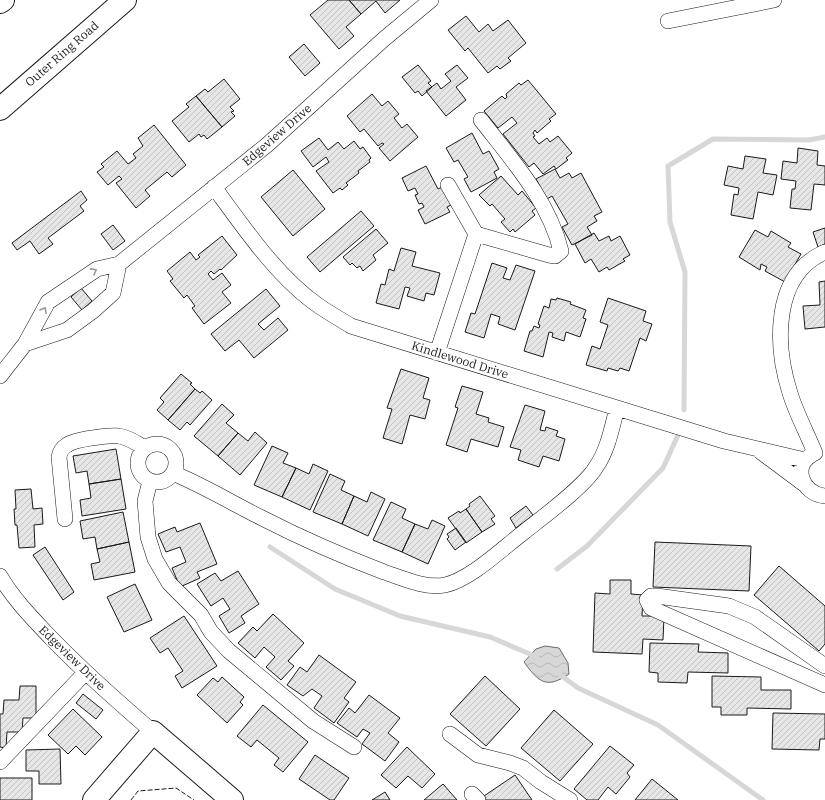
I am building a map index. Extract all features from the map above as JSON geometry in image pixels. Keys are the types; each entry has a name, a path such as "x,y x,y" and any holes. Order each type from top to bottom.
{"main road":[{"name":"Outer Ring Road","path":"0,109 125,0"},
{"path":"94,800 153,732 232,800"}],"street":[{"name":"Edgeview Drive","path":"0,376 25,344 48,302 96,269 119,264 267,145 384,39 431,0"},
{"path":"668,21 774,0"},
{"path":"448,185 476,234 549,255 555,256 561,251 546,212 532,187 482,120"},
{"name":"Kindlewood Drive","path":"214,187 240,222 290,280 318,306 351,326 724,441 757,449 815,455"},
{"path":"437,353 476,234"},
{"path":"804,484 801,472 815,455 790,393 782,356 780,319 788,290 803,266 825,252"},
{"path":"25,344 67,330 92,311 113,293 119,264"},
{"path":"173,473 196,483 294,534 364,564 400,578 429,586 444,586 459,580 474,571 533,525 584,482 596,468 606,446 617,408"},
{"path":"65,518 59,457 60,451 68,444 118,436 131,439 145,448"},
{"path":"157,444 169,449 176,460 173,473 166,480 160,482 150,481 140,473 138,460 145,448 157,444"},
{"name":"Kindlewood Drive","path":"757,449 804,484 813,493 823,498"},
{"path":"150,481 145,501 148,537 155,559 169,583 201,615 211,632 229,651 313,721 354,747"},
{"name":"Edgeview Drive","path":"0,576 28,615 85,673 153,732"},
{"path":"825,666 755,616 729,606 657,596 651,596 647,600 651,608 814,682 825,685"},
{"path":"0,762 85,673"},
{"path":"450,734 478,755 523,768 541,782 570,800"}],"water":[{"path":"545,646 559,648 568,663 569,674 561,679 549,682 544,682 534,675 524,662 536,649"}],"building":[{"path":"328,0 349,0 361,14 346,27 354,36 339,49 310,15"},
{"path":"349,0 400,0 385,13 376,1 361,14"},
{"path":"466,16 479,32 488,24 493,31 508,20 526,43 508,58 511,61 500,69 497,66 488,73 468,48 465,51 448,30"},
{"path":"304,44 320,63 305,76 289,57"},
{"path":"418,65 431,81 428,83 432,87 422,96 418,91 415,93 402,77"},
{"path":"457,65 468,78 456,87 466,100 446,116 426,91 437,83 441,89 451,81 445,74"},
{"path":"224,79 240,99 230,107 234,111 231,112 235,116 222,127 196,96 205,89 208,92"},
{"path":"528,80 556,114 549,119 551,121 537,133 535,130 533,133 535,136 533,137 539,144 547,138 550,142 558,136 572,153 566,158 568,160 556,169 554,166 543,174 534,163 529,167 503,134 517,123 512,117 498,128 484,111 502,96 505,99 507,97 506,94 519,83 521,85"},
{"path":"372,94 382,106 388,101 399,114 394,118 402,128 407,124 418,137 390,161 379,148 384,144 382,143 378,146 364,129 360,132 347,116"},
{"path":"196,96 222,127 207,139 204,135 201,137 199,134 189,142 172,121 189,107 186,104"},
{"path":"154,125 186,165 172,177 167,172 145,190 150,196 136,208 116,183 122,179 119,176 108,185 97,172 104,167 101,164 117,151 128,164 136,158 133,154 143,146 138,138"},
{"path":"472,133 483,154 489,151 499,169 494,172 497,178 471,192 464,179 468,177 458,160 454,162 446,148"},
{"path":"319,138 328,150 338,142 344,149 354,141 360,149 363,147 371,158 369,160 370,162 346,183 348,185 342,190 340,188 333,193 316,171 329,162 326,157 313,167 301,151"},
{"path":"798,148 818,151 817,165 825,166 825,185 814,184 811,210 790,208 792,189 795,189 796,181 781,179 783,161 797,163"},
{"path":"745,156 766,159 763,173 777,175 773,195 758,192 753,219 731,215 734,194 738,195 739,188 724,185 728,166 743,169"},
{"path":"426,166 438,189 444,186 453,204 447,207 450,212 425,224 418,210 424,207 422,203 419,204 415,195 418,194 415,188 408,191 402,178"},
{"path":"555,169 560,178 569,173 572,178 581,173 602,212 594,216 597,221 587,227 592,235 572,245 562,227 568,224 552,196 547,199 536,179"},
{"path":"293,170 325,209 293,236 261,197"},
{"path":"501,176 518,195 522,191 536,208 532,211 535,215 515,232 513,229 510,232 501,222 505,219 492,204 490,206 479,195"},
{"path":"81,191 87,200 80,206 84,211 48,238 53,244 39,254 30,241 17,250 12,243"},
{"path":"361,211 374,226 320,272 307,257"},
{"path":"113,225 125,241 113,250 101,234"},
{"path":"825,228 825,244 818,247 813,232"},
{"path":"376,229 388,243 373,255 376,260 363,271 360,266 357,268 352,263 350,265 343,257"},
{"path":"755,230 768,237 771,231 791,243 788,247 801,254 785,282 765,271 767,267 761,264 760,270 739,257"},
{"path":"594,233 599,241 609,236 611,241 620,236 630,255 623,259 625,261 609,270 607,267 599,272 591,259 585,263 575,244"},
{"path":"222,236 237,255 221,270 220,269 214,274 211,271 208,274 213,280 222,273 231,285 222,292 231,303 204,324 192,308 195,306 187,295 184,298 170,281 173,279 167,271 190,252 196,260 200,257 198,255"},
{"path":"401,248 416,252 412,266 440,273 434,295 426,293 424,301 407,296 410,288 405,287 399,309 376,303 381,284 385,285 389,269 394,271"},
{"path":"492,263 507,268 503,278 510,280 516,265 535,271 515,330 498,324 500,317 491,314 484,338 465,332 471,313 475,314"},
{"path":"825,281 825,327 805,329 803,306 820,305 819,282"},
{"path":"81,288 92,301 82,310 71,297"},
{"path":"266,289 280,306 258,324 264,330 278,318 288,330 254,358 239,340 225,351 211,334"},
{"path":"557,298 571,302 570,304 586,310 583,318 586,319 580,337 566,332 564,341 552,337 553,333 549,332 543,357 524,351 530,331 532,331 534,326 539,328 540,325 538,324 544,306 549,308 551,299 556,300"},
{"path":"608,298 646,311 643,321 652,324 646,341 640,338 629,371 620,368 618,371 608,368 607,371 586,365 592,346 600,349 608,325 600,322"},
{"path":"401,369 429,378 423,398 430,400 425,419 410,415 402,444 383,438 392,409 387,408"},
{"path":"181,374 192,383 190,384 195,389 168,420 157,410 164,402 160,398"},
{"path":"462,386 483,392 476,414 489,418 488,422 504,427 498,447 471,439 467,452 446,445 458,408 455,407"},
{"path":"195,389 200,393 202,391 212,400 190,425 187,422 180,430 168,420"},
{"path":"222,404 234,415 226,423 238,433 218,456 194,436"},
{"path":"525,405 545,411 540,430 545,431 546,427 558,431 556,436 565,439 559,461 543,456 539,467 518,460 521,450 510,447"},
{"path":"255,432 267,443 240,475 218,456 238,433 248,441"},
{"path":"272,446 288,453 283,463 296,468 282,497 254,485"},
{"path":"116,449 121,479 89,484 87,471 76,473 73,456"},
{"path":"313,464 328,471 310,510 282,497 296,468 309,474"},
{"path":"330,474 345,481 341,490 354,496 342,524 313,512"},
{"path":"121,479 126,509 82,516 80,500 91,498 89,484"},
{"path":"31,489 33,509 42,508 43,524 34,525 35,547 19,548 17,525 15,525 15,490"},
{"path":"371,492 385,499 368,536 342,524 354,496 367,502"},
{"path":"480,496 495,516 491,519 495,524 482,532 466,509 470,506 469,504"},
{"path":"391,502 406,509 402,518 415,524 402,552 373,540"},
{"path":"526,506 533,515 516,528 510,518"},
{"path":"466,509 482,532 466,543 448,518 459,511 460,513"},
{"path":"123,512 129,542 97,549 95,537 83,539 80,521"},
{"path":"432,520 445,526 428,564 402,552 415,524 428,529"},
{"path":"200,523 217,564 197,572 200,578 180,587 172,568 186,562 180,547 166,552 158,534 175,527 177,532"},
{"path":"456,528 466,542 455,550 447,539 449,537 447,534"},
{"path":"129,542 135,572 94,580 91,564 100,562 97,549"},
{"path":"655,542 751,546 749,591 653,587"},
{"path":"45,547 74,592 63,600 33,555"},
{"path":"779,566 825,606 825,644 819,651 754,595"},
{"path":"238,571 259,604 241,616 245,623 229,633 219,616 230,609 223,598 211,606 197,584 215,573 221,581"},
{"path":"610,580 631,580 631,594 643,595 642,616 664,616 663,640 643,639 642,654 593,652 595,593 610,594"},
{"path":"135,584 152,620 124,632 107,597"},
{"path":"273,614 304,643 288,661 294,666 281,680 266,667 275,657 264,647 255,658 238,643 253,627 257,631"},
{"path":"184,616 217,666 182,688 175,676 183,671 168,648 160,653 150,638"},
{"path":"650,643 699,644 698,652 728,653 728,673 688,672 687,683 658,682 658,673 649,672"},
{"path":"319,655 356,682 344,698 349,702 334,723 314,708 322,696 312,689 303,696 287,685 300,667 307,672"},
{"path":"485,676 520,709 486,746 450,714"},
{"path":"712,676 761,677 761,690 791,690 791,709 747,708 747,715 721,715 721,707 712,707"},
{"path":"222,677 244,697 240,702 243,705 227,723 197,695 213,678 218,682"},
{"path":"20,686 36,686 36,718 23,718 22,732 7,732 6,748 0,747 0,714 3,714 4,700 19,700"},
{"path":"83,694 103,710 96,719 76,703"},
{"path":"369,695 400,718 388,733 399,742 385,761 362,744 370,733 363,729 357,737 337,723 349,708 355,713"},
{"path":"263,705 308,742 283,772 274,765 279,758 257,740 251,747 237,736"},
{"path":"73,709 102,737 85,755 76,746 68,754 48,735"},
{"path":"554,710 593,744 560,781 521,748"},
{"path":"773,713 825,714 825,739 820,739 819,750 772,749"},
{"path":"610,746 634,765 627,773 630,777 616,794 608,787 598,800 587,800 574,789"},
{"path":"407,747 435,774 422,788 408,776 396,788 381,775"},
{"path":"60,749 61,784 39,784 39,771 26,771 26,750"},
{"path":"315,755 349,778 334,800 330,800 299,779"},
{"path":"515,775 532,800 486,800 484,796"},
{"path":"0,778 32,778 32,800 0,800"},
{"path":"652,779 678,800 635,800"},
{"path":"443,784 457,800 424,800"},
{"path":"385,792 390,800 372,800"}],"waterway":[{"path":"684,410 685,272 670,222 668,166 713,139 809,140 825,137"},
{"path":"557,569 587,546 663,468 678,435"},
{"path":"270,547 335,589 400,616 490,637 537,657"},
{"path":"559,674 578,688 658,725 763,800"}],"fence":[{"path":"131,800 138,791 176,788 194,800"}]}
